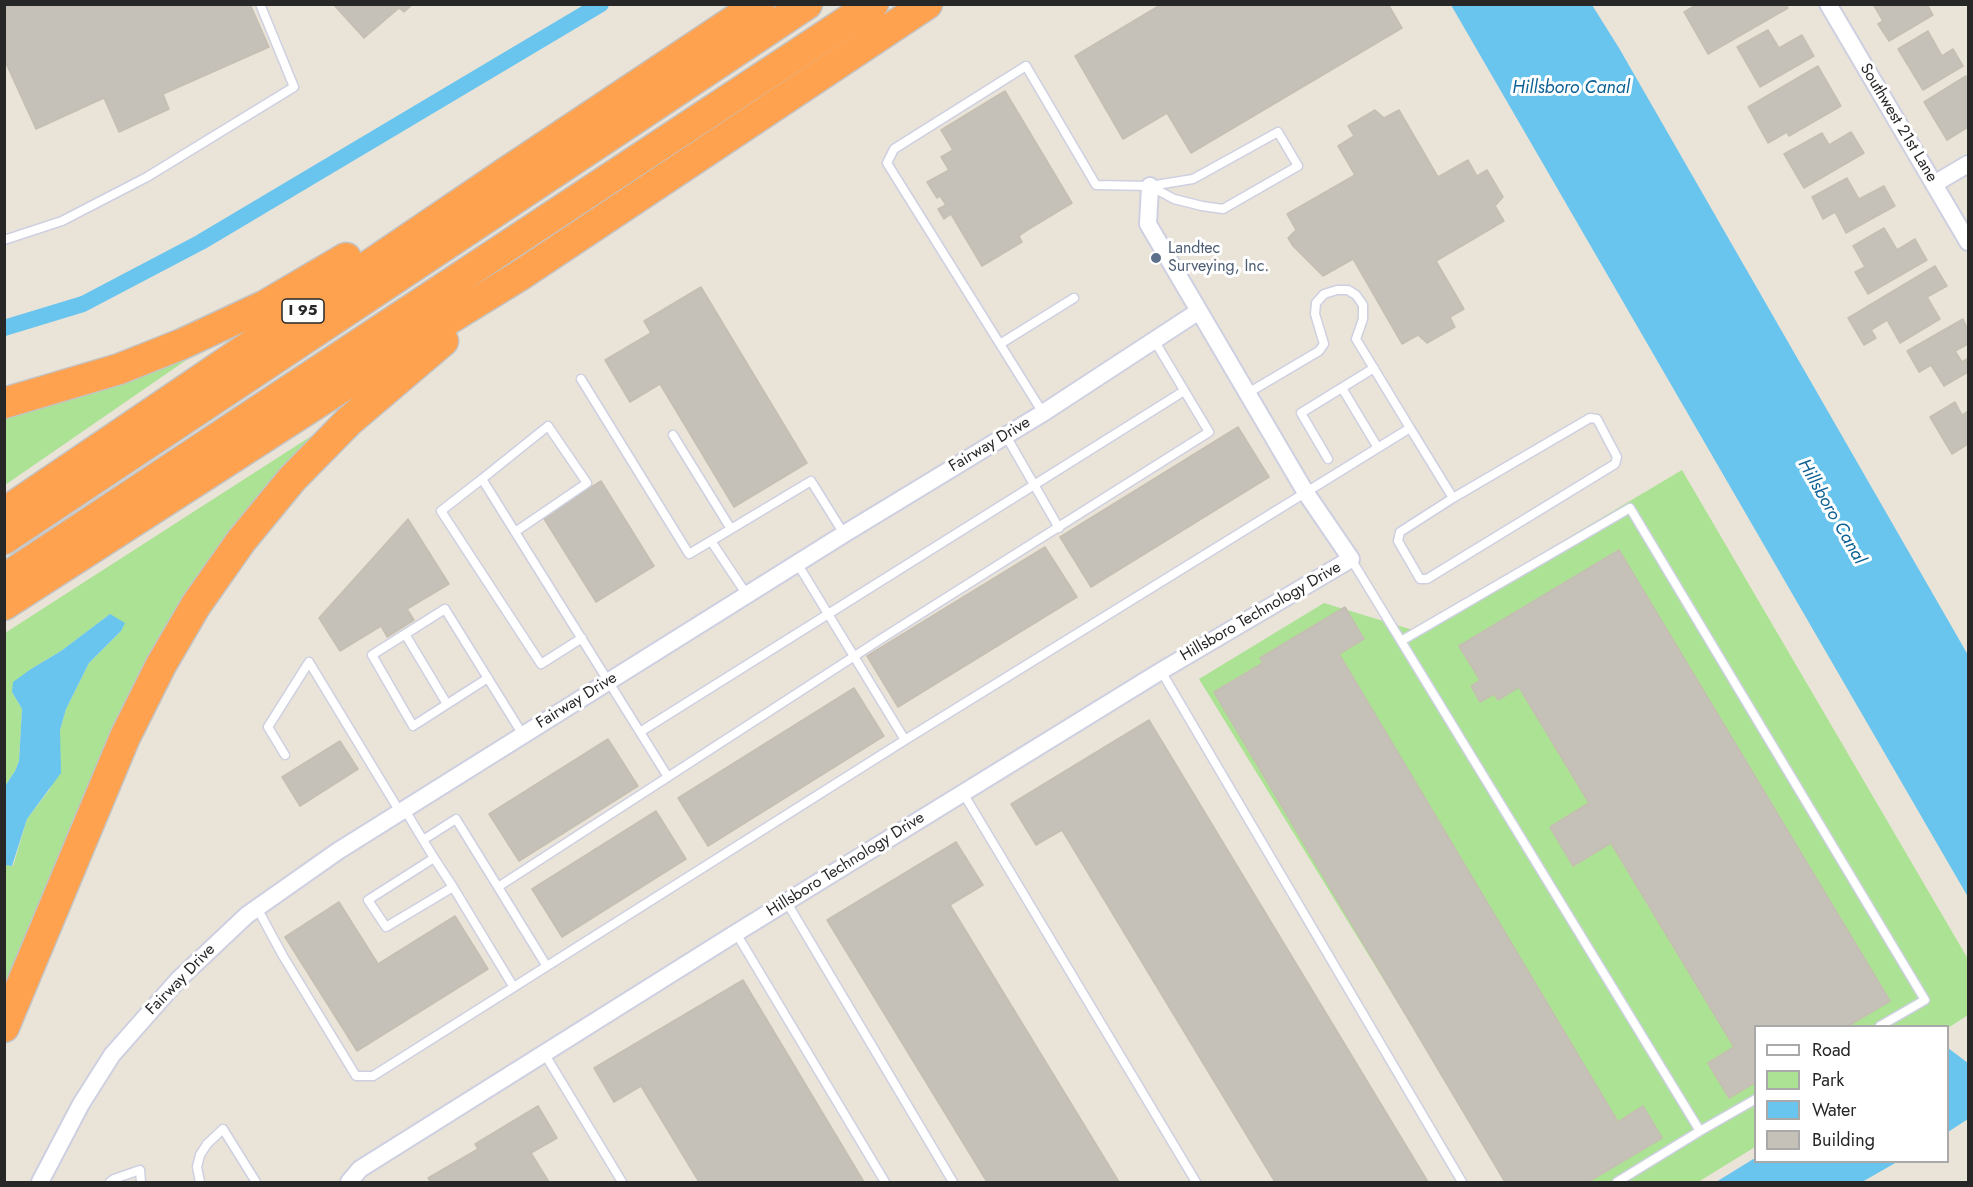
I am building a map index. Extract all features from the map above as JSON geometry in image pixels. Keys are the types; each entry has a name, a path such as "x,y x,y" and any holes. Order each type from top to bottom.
{"highway":[{"name":"I 95","path":"4,513 759,4"},
{"path":"4,539 807,4"},
{"path":"4,579 873,4"},
{"path":"4,605 415,340 519,276 927,4"},
{"path":"4,403 119,369 182,345 241,318 346,259 499,157 602,110"},
{"path":"4,1027 125,737 172,645 218,572 267,508 335,435 376,397 519,276"}],"street":[{"name":"Southwest 21st Lane","path":"1828,4 1968,242"},
{"path":"1934,184 1968,164"},
{"path":"1150,186 1148,224 1306,493 1351,559"},
{"name":"Fairway Drive","path":"40,1182 81,1104 112,1055 178,980 247,915 338,851 797,563 1043,413 1199,311"},
{"name":"Hillsboro Technology Drive","path":"349,1182 360,1169 786,901 1161,670 1351,559"}],"lane":[{"path":"5,238 62,221 147,177 294,87 260,4"},
{"path":"1043,413 887,163 894,149 1026,66 1096,185 1150,186 1193,179 1278,132 1298,166 1223,209 1174,199 1150,186"},
{"path":"1248,393 1319,351 1324,344 1315,314 1316,303 1324,294 1337,290 1348,290 1356,295 1363,305 1363,319 1356,339 1453,498"},
{"path":"1000,344 1074,298"},
{"path":"498,887 854,656 1209,432 1154,339"},
{"path":"1328,459 1301,414 1374,368"},
{"path":"581,379 689,554 811,481 844,534"},
{"path":"1342,388 1378,448"},
{"path":"640,732 1184,391"},
{"path":"1590,418 1597,419 1617,457 1614,464 1427,579 1420,579 1398,540 1400,532 1453,498 1590,418"},
{"path":"515,532 587,483 548,426 441,511 542,664 582,638"},
{"path":"257,908 356,1076 373,1076 905,740 1410,428"},
{"path":"672,435 731,529"},
{"path":"1006,436 1059,528"},
{"path":"482,479 668,777"},
{"path":"1401,640 1630,508 1925,1000 1882,1025"},
{"path":"711,541 747,595"},
{"path":"1351,559 1700,1131"},
{"path":"797,563 905,740"},
{"path":"488,678 412,726 372,655 445,609 488,678 523,735"},
{"path":"405,634 447,704"},
{"path":"285,755 268,727 309,662 402,811 453,887 513,986"},
{"path":"1161,670 1462,1182"},
{"path":"963,793 1196,1182"},
{"path":"423,840 456,819 546,965"},
{"path":"434,858 368,900 386,927 453,887"},
{"path":"786,901 953,1182"},
{"path":"736,933 885,1182"},
{"path":"544,1053 622,1182"},
{"path":"1617,1182 1754,1100"},
{"path":"200,1182 198,1167 200,1155 207,1144 223,1130 256,1182"},
{"path":"110,1182 140,1170 141,1182"}],"green space":[{"path":"211,343 5,485 5,412"},
{"path":"327,426 232,540 5,1004 5,865 13,866 27,819 50,789 60,751 60,730 66,709 89,663 121,631 110,614 61,651 31,669 12,692 22,709 19,761 5,786 5,633"},
{"path":"1682,470 1968,959 1968,1015 1949,1027 1949,1025 1754,1025 1754,1148 1698,1182 1508,1182 1199,679 1324,603 1413,630"}],"water":[{"name":"Hillsboro Canal","path":"1451,5 1592,5 1619,48 1968,655 1968,897"},
{"path":"110,614 125,623 121,631 89,663 66,709 60,730 61,773 27,819 12,866 5,865 5,786 19,761 22,709 12,692 13,682 61,651"},
{"path":"1949,1049 1968,1063 1968,1119 1949,1131"},
{"path":"1754,1159 1754,1163 1895,1163 1862,1182 1716,1182"}],"building":[{"path":"4,4 250,4 269,47 163,94 169,109 119,132 104,98 36,129 4,59 4,13 7,12"},
{"path":"333,4 413,4 404,12 399,8 364,38"},
{"path":"1162,4 1388,4 1402,28 1191,153 1167,113 1123,139 1075,56"},
{"path":"1698,4 1786,4 1788,8 1708,54 1684,12"},
{"path":"1873,4 1927,4 1933,15 1889,41 1878,24 1883,21"},
{"path":"1768,30 1779,48 1802,35 1814,56 1760,87 1737,47"},
{"path":"1928,31 1942,56 1953,49 1963,66 1923,90 1898,49"},
{"path":"1818,66 1841,106 1789,136 1787,132 1768,143 1748,107"},
{"path":"1966,76 1968,80 1968,127 1947,140 1924,102"},
{"path":"1005,91 1072,203 1019,236 1022,242 982,266 951,214 944,219 938,209 946,205 940,196 937,198 927,182 949,170 941,157 953,150 941,130"},
{"path":"1375,110 1384,118 1399,110 1438,177 1468,160 1477,176 1487,170 1503,197 1495,206 1504,221 1436,261 1464,309 1450,317 1455,327 1427,343 1418,335 1402,344 1353,259 1323,276 1288,238 1296,230 1287,214 1355,175 1338,146 1354,136 1348,126"},
{"path":"1851,132 1864,153 1804,188 1784,154 1822,133 1829,145"},
{"path":"1847,178 1859,199 1884,186 1895,206 1846,233 1835,212 1823,219 1812,197"},
{"path":"1884,228 1897,250 1915,239 1927,260 1868,294 1855,272 1865,267 1853,246"},
{"path":"1935,266 1947,286 1927,297 1940,319 1900,343 1887,320 1871,330 1876,338 1864,345 1848,318"},
{"path":"701,287 807,463 734,507 660,384 630,402 605,360 651,333 644,321"},
{"path":"1963,319 1968,330 1968,344 1955,351 1962,362 1967,359 1968,372 1944,386 1931,365 1919,372 1907,351"},
{"path":"1955,402 1962,415 1968,411 1968,444 1952,454 1930,417"},
{"path":"1238,427 1269,477 1091,587 1060,537"},
{"path":"601,481 654,566 596,602 543,517"},
{"path":"408,519 449,584 407,609 414,620 387,637 381,626 340,651 319,618"},
{"path":"1045,547 1077,597 898,707 867,656"},
{"path":"1619,550 1890,1001 1850,1025 1754,1025 1754,1083 1729,1098 1708,1063 1734,1047 1611,843 1573,866 1550,827 1589,803 1519,687 1498,700 1494,694 1480,702 1471,686 1480,680 1459,646"},
{"path":"1345,607 1364,639 1339,654 1618,1122 1643,1106 1662,1138 1588,1182 1505,1182 1214,692 1263,663 1260,658"},
{"path":"854,688 884,736 708,846 678,798"},
{"path":"1149,720 1428,1182 1275,1182 1062,830 1036,845 1011,804"},
{"path":"608,739 638,786 519,861 489,814"},
{"path":"340,741 358,769 300,806 282,777"},
{"path":"656,811 686,859 562,937 532,889"},
{"path":"956,842 983,885 950,905 1119,1182 987,1182 827,920"},
{"path":"339,902 378,964 455,916 488,969 357,1051 285,937"},
{"path":"743,980 864,1182 699,1182 641,1086 614,1102 594,1068"},
{"path":"538,1106 557,1138 531,1153 549,1182 431,1182 428,1178 478,1149 475,1144"}],"waterway":[{"path":"4,328 83,304 201,242 601,4"}],"place":[{"name":"Landtec Surveying, Inc.","path":"1156,258"}]}
